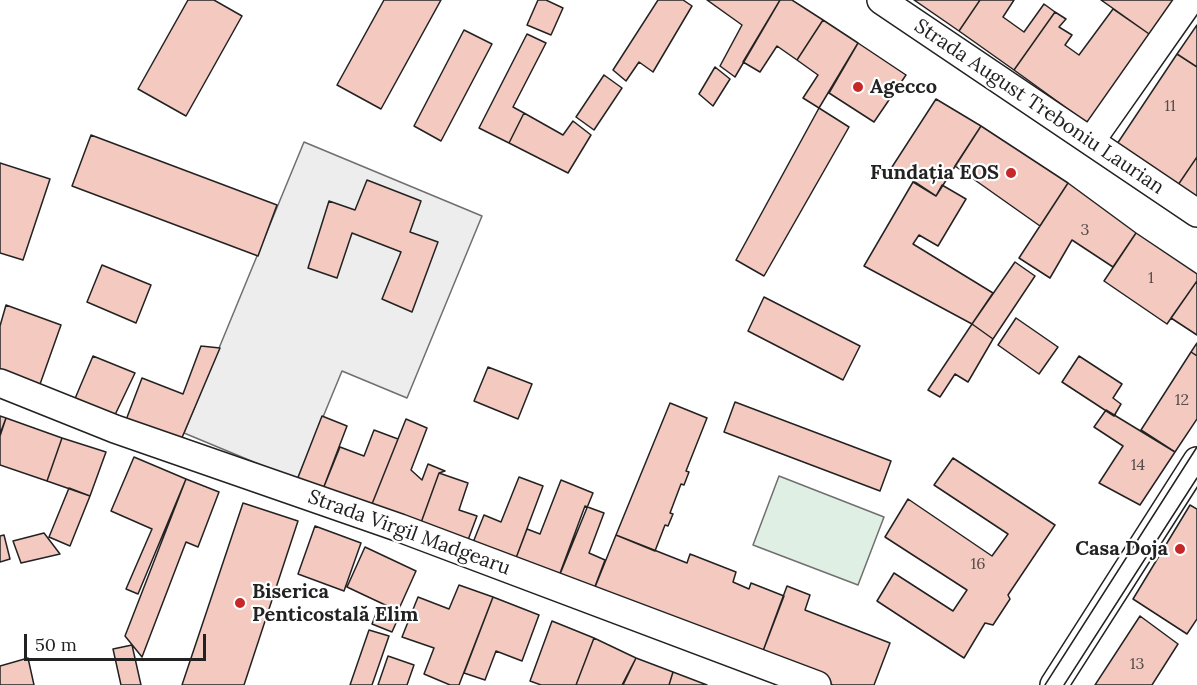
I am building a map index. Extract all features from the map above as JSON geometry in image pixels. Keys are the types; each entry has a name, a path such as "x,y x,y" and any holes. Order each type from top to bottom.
{"street":[{"name":"Strada August Treboniu Laurian","path":"881,0 1197,213"},
{"path":"1090,141 1190,0"},
{"name":"Strada Virgil Madgearu","path":"0,383 95,421 400,528 817,685"},
{"path":"1054,685 1197,461"}],"green space":[{"path":"779,476 884,517 858,585 753,545"}],"shaded area":[{"path":"304,142 482,216 407,398 342,371 297,480 184,433"}],"building":[{"path":"188,0 214,0 242,16 186,116 138,89"},
{"path":"384,0 441,0 381,109 337,85"},
{"path":"538,0 546,0 563,8 551,35 527,25"},
{"path":"658,0 683,0 692,6 653,72 639,62 626,81 613,70"},
{"path":"707,0 780,0 735,77 720,66 742,25"},
{"path":"780,0 792,0 823,20 797,60 777,46 760,72 743,62"},
{"path":"914,0 980,0 959,31"},
{"path":"980,0 1014,0 1003,17 1024,32 1044,4 1055,12 1014,70 959,31"},
{"path":"1101,0 1177,0 1152,36"},
{"path":"1113,9 1152,36 1090,125 1014,70 1055,12 1066,19 1059,27 1072,35 1065,45 1079,55"},
{"path":"823,20 858,43 819,108 803,98 818,75 797,60"},
{"path":"1197,25 1197,67 1177,54"},
{"path":"464,30 492,44 441,141 414,126"},
{"path":"527,34 546,43 513,107 524,113 509,143 479,128"},
{"path":"858,43 906,75 874,122 829,93"},
{"path":"1177,54 1197,67 1197,157 1178,185 1117,144"},
{"path":"715,67 730,79 713,106 699,94"},
{"path":"604,75 622,88 594,130 576,117"},
{"path":"936,99 981,126 936,196 892,167"},
{"path":"819,108 849,127 764,276 736,260"},
{"path":"524,113 563,135 573,121 591,135 568,173 509,143"},
{"path":"981,126 1068,183 1040,226 955,166"},
{"path":"91,135 277,205 258,256 72,186"},
{"path":"1197,157 1197,198 1178,185"},
{"path":"0,163 50,179 23,260 0,253"},
{"path":"367,180 421,201 410,232 438,242 412,312 382,299 401,252 352,233 337,278 308,268 329,201 355,210"},
{"path":"913,182 936,196 942,185 966,199 938,246 919,235 913,244 993,293 972,324 864,266"},
{"path":"1068,183 1136,233 1113,267 1072,240 1050,278 1019,258"},
{"path":"1136,233 1197,274 1197,281 1167,324 1104,281"},
{"path":"1015,262 1035,276 993,339 972,324"},
{"path":"102,265 151,285 136,323 87,302"},
{"path":"1197,281 1197,335 1171,318"},
{"path":"764,297 860,346 843,380 748,331"},
{"path":"6,305 61,325 39,387 0,374 0,326"},
{"path":"1016,318 1058,347 1039,374 998,345"},
{"path":"972,324 993,339 968,382 955,374 940,397 928,390"},
{"path":"1197,343 1197,356 1191,352"},
{"path":"201,346 220,348 181,440 126,420 142,378 183,394"},
{"path":"1191,352 1197,356 1197,419 1175,452 1141,430"},
{"path":"93,356 135,373 113,419 74,401"},
{"path":"1079,356 1122,384 1113,398 1121,404 1114,416 1062,382"},
{"path":"488,367 532,384 518,419 474,401"},
{"path":"735,402 891,461 880,491 724,432"},
{"path":"670,403 707,418 686,471 689,472 684,485 681,484 670,513 673,514 668,526 665,525 655,551 616,535"},
{"path":"1106,410 1175,452 1140,505 1099,483 1123,446 1094,427"},
{"path":"0,416 6,418 0,434"},
{"path":"322,416 347,426 323,489 297,480"},
{"path":"6,418 62,438 47,481 0,465 0,436"},
{"path":"406,419 427,428 411,470 422,480 428,464 445,471 439,473 418,531 370,509"},
{"path":"374,430 398,439 370,509 323,489 340,447 364,456"},
{"path":"62,438 106,452 90,496 47,481"},
{"path":"134,457 186,479 138,594 126,589 152,529 111,511"},
{"path":"953,458 1055,525 1008,595 1010,599 993,625 985,623 964,658 877,601 894,573 953,611 967,590 885,537 908,499 992,556 1008,534 934,485"},
{"path":"439,473 468,483 459,510 477,516 465,548 418,531"},
{"path":"519,477 543,486 513,566 470,550 484,515 501,522"},
{"path":"186,479 219,492 198,547 186,542 142,657 125,636"},
{"path":"561,480 593,493 556,584 513,566 527,529 540,534"},
{"path":"69,488 90,496 70,546 49,537"},
{"name":"Biserica Penticostală Elim","path":"243,503 298,521 244,685 182,685"},
{"name":"Casa Doja","path":"1190,505 1197,509 1197,619 1187,634 1133,599"},
{"path":"585,506 604,513 589,553 605,560 591,597 556,584"},
{"path":"315,526 361,543 344,591 298,574"},
{"path":"44,533 60,554 21,563 13,541"},
{"path":"4,535 10,559 0,562 0,536"},
{"path":"616,535 687,563 690,554 736,572 733,582 749,589 751,583 784,596 760,659 591,597"},
{"path":"365,547 416,571 398,611 347,587"},
{"path":"459,585 493,597 459,685 450,685 424,674 434,648 402,637 418,597 449,609"},
{"path":"787,586 810,595 805,610 890,643 874,685 833,685 760,659"},
{"path":"493,597 539,615 522,661 496,651 485,680 464,673"},
{"path":"379,606 400,614 392,632 372,624"},
{"path":"1140,616 1178,644 1152,685 1095,685"},
{"path":"552,621 594,638 576,685 541,685 530,681"},
{"path":"369,630 389,636 372,685 350,685"},
{"path":"594,638 636,658 622,685 576,685"},
{"path":"132,645 141,685 121,685 113,649"},
{"path":"388,656 414,665 407,685 378,685"},
{"path":"28,658 34,685 0,685 0,666"},
{"path":"636,658 673,672 669,685 623,685"},
{"path":"673,672 707,685 669,685"}],"tram line":[{"path":"1045,685 1197,447"},
{"path":"1064,685 1197,478"}],"place":[{"name":"Agecco","path":"858,87"},
{"name":"Fundația EOS","path":"1011,173"},
{"name":"Casa Doja","path":"1180,549"},
{"name":"Biserica Penticostală Elim","path":"240,603"}]}
